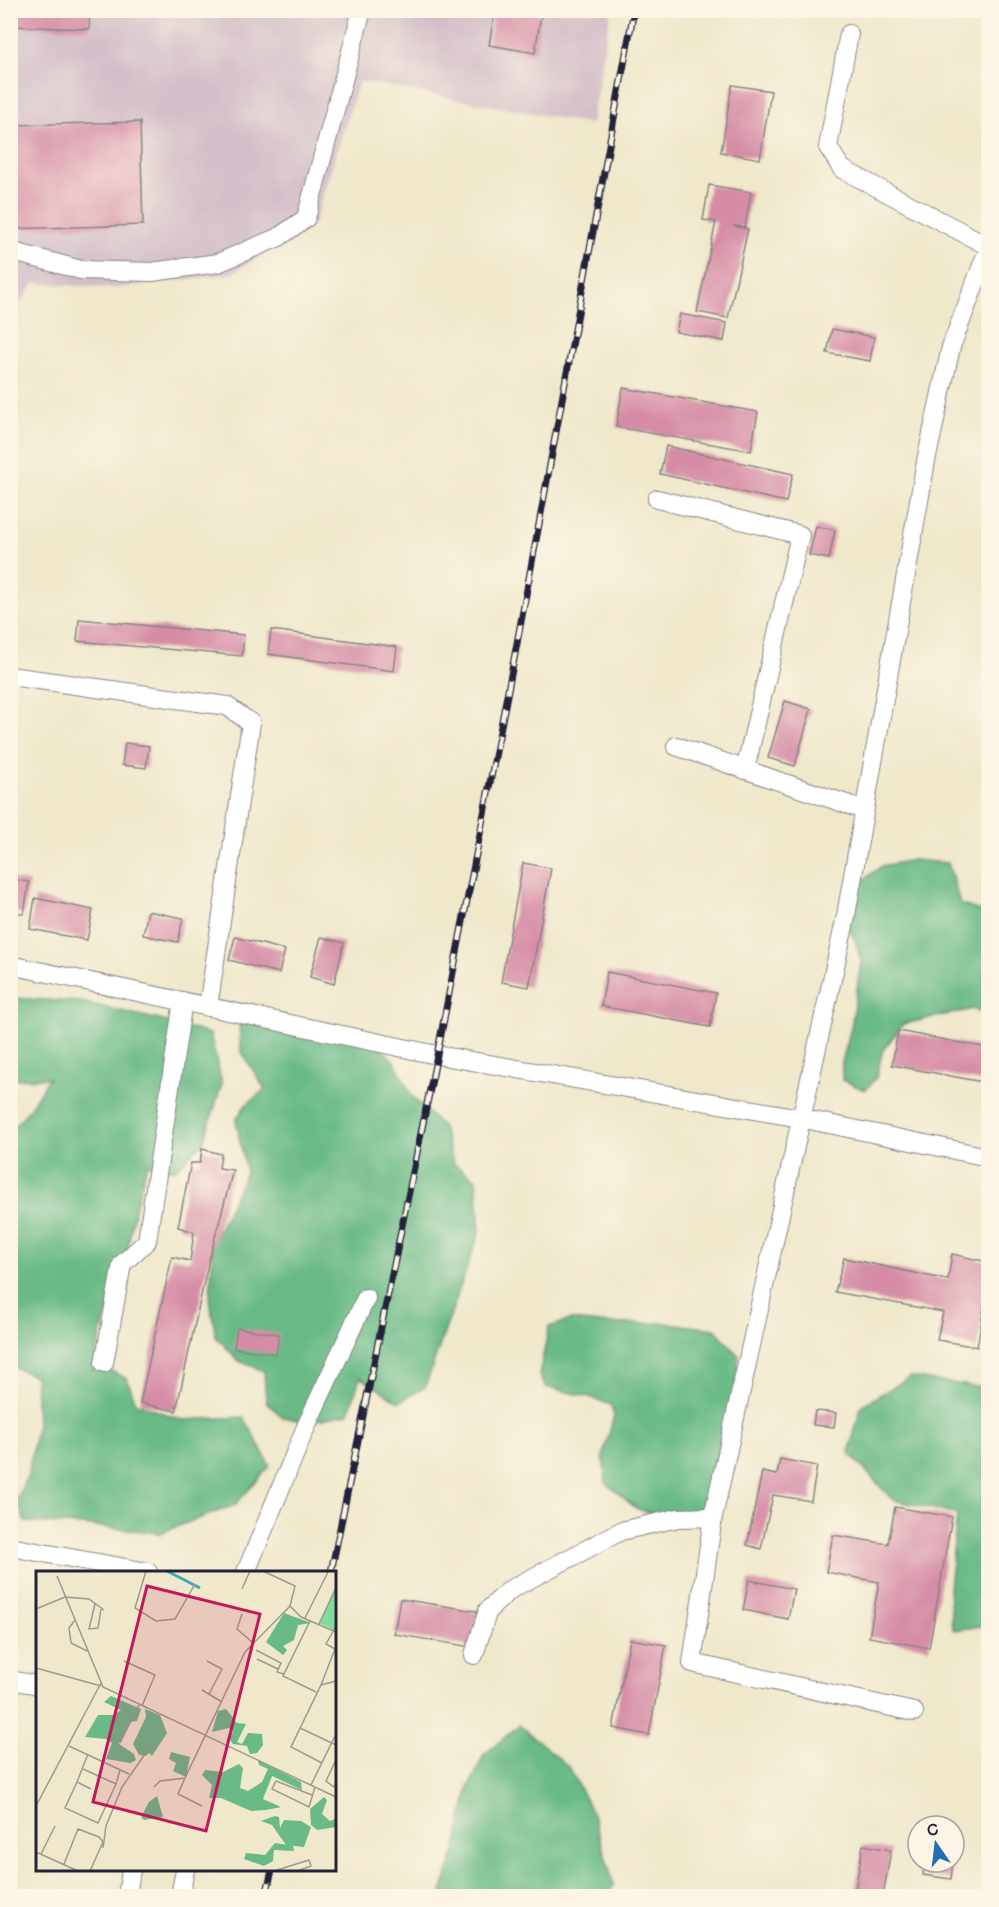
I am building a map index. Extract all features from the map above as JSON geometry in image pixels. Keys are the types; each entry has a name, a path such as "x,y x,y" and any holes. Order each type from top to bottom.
{"street":[{"path":"10,251 81,270 152,272 218,263 279,237 306,218 362,10"},
{"path":"849,34 828,147 842,169 988,246"},
{"path":"914,1712 692,1663 712,1517 845,921 926,461 951,347 988,254"},
{"path":"657,499 800,535 745,770"},
{"path":"10,676 227,706 251,723 208,1007"},
{"path":"676,746 864,810"},
{"path":"10,965 437,1054 800,1118 988,1157"},
{"path":"104,1363 122,1264 147,1241 183,1001"},
{"path":"246,1571 308,1422 366,1298"},
{"path":"474,1655 488,1610 511,1589 621,1531 678,1518 712,1517"},
{"path":"10,1547 142,1571"},
{"path":"10,1680 36,1685"},
{"path":"127,1896 131,1871"},
{"path":"180,1896 185,1871"}],"shaded area":[{"path":"11,11 611,11 591,124 359,81 314,223 231,274 116,288 34,283 11,318"}],"green space":[{"path":"913,860 948,863 960,904 988,914 988,1014 973,1009 903,1024 883,1050 876,1078 865,1090 842,1080 842,1062 851,1028 861,962 856,942 845,921 850,890 882,866"},
{"path":"10,998 81,1002 210,1034 222,1084 203,1143 175,1170 147,1164 134,1212 123,1275 106,1316 92,1370 106,1368 127,1379 136,1403 182,1420 244,1417 270,1466 235,1505 160,1533 25,1522 17,1499 28,1474 37,1424 35,1376 11,1366 11,1129 28,1111 49,1078 11,1079"},
{"path":"275,1021 374,1041 395,1062 412,1096 443,1128 453,1163 476,1179 480,1231 425,1387 399,1402 360,1377 349,1413 308,1422 283,1417 266,1402 264,1371 239,1361 216,1337 210,1301 213,1242 246,1172 236,1120 245,1106 265,1089 241,1051 239,1025"},
{"path":"571,1320 609,1324 665,1323 715,1329 739,1356 731,1417 734,1469 719,1507 680,1525 636,1508 606,1483 603,1455 614,1416 611,1405 590,1397 546,1387 539,1375 549,1327"},
{"path":"910,1377 988,1387 988,1625 954,1630 952,1628 949,1588 957,1514 893,1500 849,1453 861,1406"},
{"path":"519,1725 569,1767 593,1815 614,1885 605,1896 441,1896 456,1848 468,1789 484,1755"}],"building":[{"path":"10,10 90,10 89,29 10,26"},
{"path":"495,10 517,10 541,15 535,53 489,45"},
{"path":"732,85 771,91 760,159 721,152"},
{"path":"140,122 143,225 10,229 10,125"},
{"path":"709,185 751,192 745,227 733,226 748,229 728,318 697,312 716,222 703,220"},
{"path":"680,314 727,323 724,341 676,332"},
{"path":"832,329 874,337 870,361 827,353"},
{"path":"623,388 758,412 751,451 616,427"},
{"path":"666,446 793,474 786,502 660,474"},
{"path":"816,526 835,530 829,559 809,555"},
{"path":"79,619 244,635 242,656 77,641"},
{"path":"271,630 397,647 394,671 268,654"},
{"path":"785,701 811,709 795,766 768,758"},
{"path":"125,743 149,746 146,768 122,765"},
{"path":"523,863 551,868 529,987 501,982"},
{"path":"10,879 29,882 24,914 10,912"},
{"path":"35,898 93,910 87,940 30,929"},
{"path":"148,911 183,918 178,942 143,935"},
{"path":"235,937 285,950 279,973 229,960"},
{"path":"321,937 344,943 334,984 310,977"},
{"path":"607,972 716,993 710,1027 601,1006"},
{"path":"898,1031 988,1048 988,1083 892,1065"},
{"path":"202,1149 221,1154 219,1168 233,1170 208,1264 176,1411 140,1403 172,1257 190,1261 194,1232 178,1227 191,1163 200,1163"},
{"path":"952,1254 988,1262 988,1287 977,1347 937,1340 943,1312 835,1292 844,1258 948,1280"},
{"path":"237,1328 279,1334 276,1354 234,1348"},
{"path":"815,1411 836,1413 834,1427 813,1425"},
{"path":"780,1459 817,1466 811,1501 773,1495 761,1549 747,1545 762,1472 777,1475"},
{"path":"895,1507 952,1517 929,1648 869,1637 879,1582 826,1572 833,1535 888,1544"},
{"path":"749,1580 794,1589 788,1619 743,1610"},
{"path":"400,1599 477,1611 471,1647 394,1634"},
{"path":"630,1639 666,1645 649,1735 613,1728"},
{"path":"863,1845 891,1850 883,1896 854,1896"},
{"path":"923,1874 952,1874 951,1879"}],"railway":[{"path":"331,1571 437,1055 515,654 634,10"},
{"path":"266,1896 272,1871"}]}
